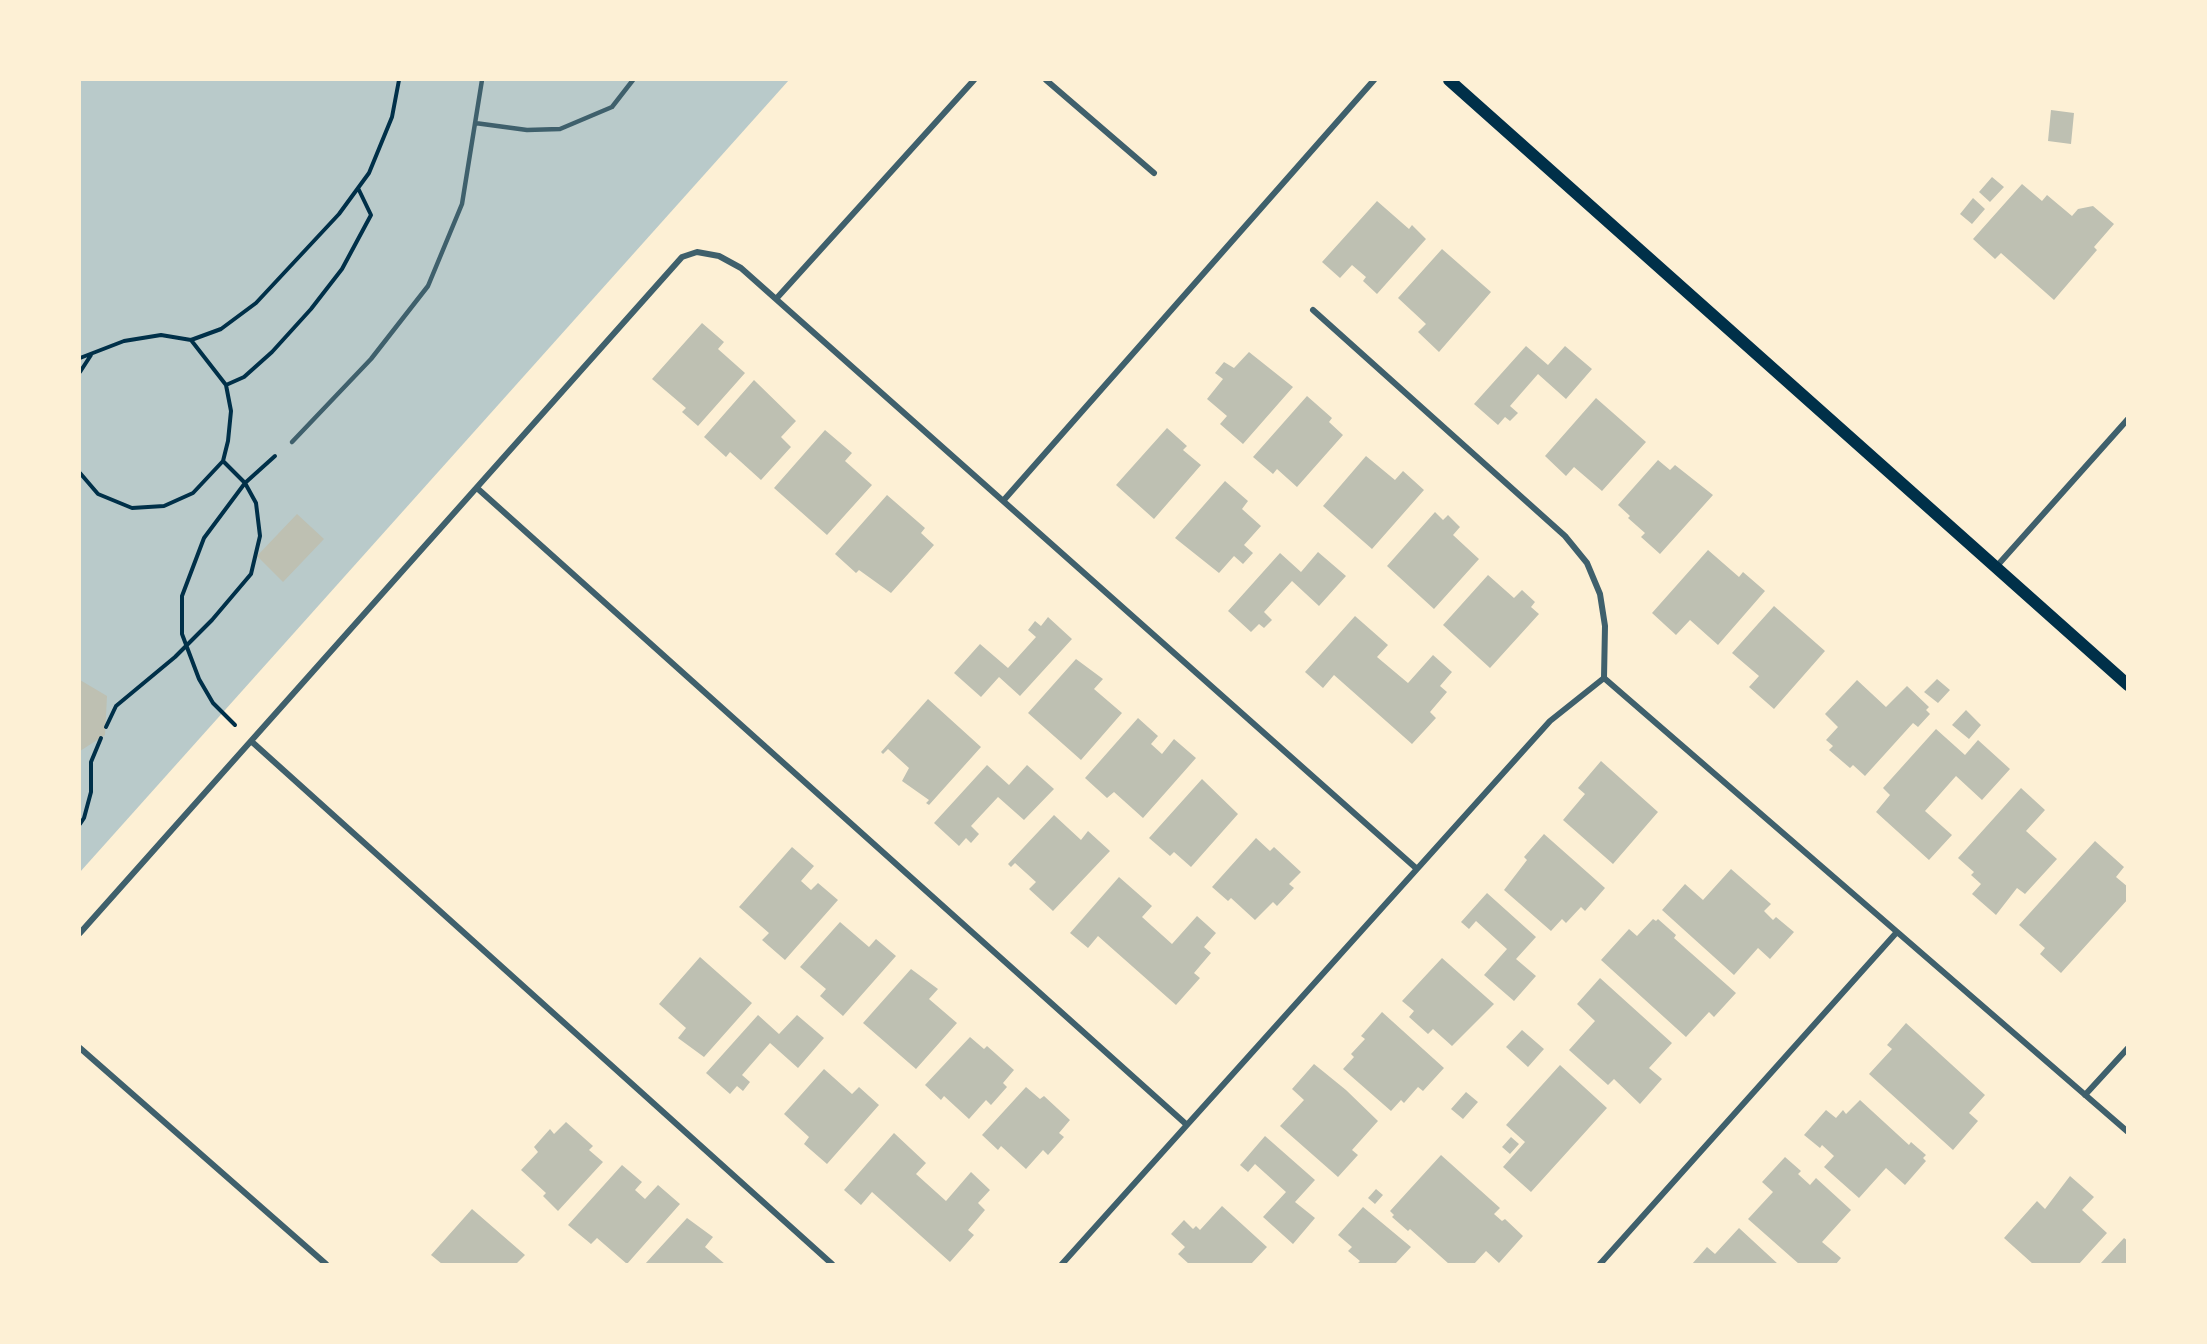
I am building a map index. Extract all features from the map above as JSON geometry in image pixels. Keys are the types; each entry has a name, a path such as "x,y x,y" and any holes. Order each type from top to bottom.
{"main road":[{"path":"1449,80 2127,686"}],"street":[{"path":"776,299 974,80"},
{"path":"1046,80 1154,173"},
{"path":"1002,501 1374,80"},
{"path":"80,933 682,257 697,252 708,252 741,268 1417,869"},
{"path":"1313,310 1565,536 1587,563 1602,605 1605,626 1604,678"},
{"path":"1995,568 2127,419"},
{"path":"477,488 1187,1125"},
{"path":"1604,678 2127,1132"},
{"path":"1062,1264 1550,721 1604,678"},
{"path":"250,741 832,1264"},
{"path":"1600,1264 1897,932"},
{"path":"80,1048 326,1264"},
{"path":"2085,1095 2127,1048"}],"lane":[{"path":"292,442 371,359 428,286 462,204 482,80"},
{"path":"475,123 527,130 560,129 612,106 633,80"}],"path":[{"path":"80,358 124,341 161,335 191,340 221,329 256,303 302,256 369,173 392,117 399,80"},
{"path":"226,385 244,377 272,352 311,309 342,269 371,215 358,188"},
{"path":"80,473 98,494 132,508 164,506 194,493 223,461 231,411 226,385 191,340"},
{"path":"80,372 91,355"},
{"path":"250,741 213,704 199,679 182,634 182,596 204,538 245,483 292,442"},
{"path":"106,727 116,706 187,645 251,574 260,536 256,503 245,483 223,461"},
{"path":"80,824 84,818 91,792 92,762 101,738"}],"shaded area":[{"path":"80,80 789,80 80,872"}],"building":[{"path":"2051,110 2074,113 2071,144 2048,141"},
{"path":"1992,177 2004,187 1990,202 1979,192"},
{"path":"2022,184 2042,201 2047,195 2072,216 2078,209 2093,206 2114,224 2094,247 2097,250 2054,300 2001,253 1995,259 1973,239"},
{"path":"1973,198 1985,209 1972,224 1960,214"},
{"path":"1377,201 1409,229 1412,225 1426,239 1377,294 1363,281 1366,277 1352,265 1340,278 1322,262"},
{"path":"1442,249 1491,292 1439,352 1418,332 1426,324 1398,298"},
{"path":"702,323 724,342 718,349 745,373 698,426 682,412 686,408 652,379"},
{"path":"1526,346 1548,365 1565,346 1592,369 1566,399 1538,374 1510,406 1518,413 1510,421 1505,417 1498,425 1474,404"},
{"path":"1249,352 1293,387 1243,444 1220,424 1227,416 1207,399 1223,379 1215,373 1224,362 1234,368"},
{"path":"754,380 796,421 781,437 791,447 761,480 730,452 726,457 704,437"},
{"path":"1307,396 1332,418 1329,422 1343,435 1297,487 1277,469 1273,474 1253,457"},
{"path":"1596,398 1646,442 1602,491 1574,467 1566,476 1545,456"},
{"path":"1167,428 1187,446 1183,450 1201,465 1154,519 1116,485"},
{"path":"825,430 852,453 845,461 872,485 827,535 774,488"},
{"path":"1366,456 1395,480 1403,471 1424,490 1372,549 1323,506"},
{"path":"1658,460 1670,470 1675,465 1713,495 1660,554 1641,537 1645,533 1628,518 1630,516 1618,505"},
{"path":"1225,481 1248,501 1242,509 1261,526 1244,545 1253,553 1243,564 1234,556 1219,573 1175,538"},
{"path":"887,495 925,528 921,533 934,545 891,593 859,570 856,573 835,554"},
{"path":"1435,512 1443,520 1448,515 1460,527 1453,535 1479,559 1434,609 1387,566"},
{"path":"297,514 324,539 283,582 257,556"},
{"path":"1708,550 1739,577 1743,572 1765,591 1718,645 1690,620 1676,635 1652,613"},
{"path":"1318,552 1346,576 1319,606 1292,581 1264,612 1272,620 1264,628 1259,624 1251,632 1228,611 1280,553 1301,572"},
{"path":"1488,575 1514,598 1522,590 1535,602 1531,607 1539,614 1490,668 1443,625"},
{"path":"1774,606 1825,651 1774,709 1749,687 1759,676 1732,653"},
{"path":"1355,616 1388,645 1377,657 1408,683 1433,655 1452,672 1440,686 1447,692 1430,712 1436,718 1412,744 1334,675 1323,688 1305,672"},
{"path":"1048,617 1072,639 1020,696 999,677 981,697 954,673 980,644 1008,668 1036,637 1028,630 1035,621 1041,626"},
{"path":"1076,659 1103,679 1094,689 1122,713 1081,760 1028,713"},
{"path":"1937,679 1950,690 1938,703 1924,692"},
{"path":"80,680 107,696 105,735 80,751"},
{"path":"1857,680 1886,707 1907,686 1929,707 1926,710 1930,714 1918,727 1913,723 1865,776 1853,765 1850,768 1829,750 1833,746 1826,740 1838,727 1825,714"},
{"path":"928,699 981,747 929,805 926,803 929,800 902,781 909,768 888,749 883,754 881,752"},
{"path":"1966,710 1981,725 1969,739 1952,725"},
{"path":"1138,718 1158,736 1151,744 1162,754 1174,739 1196,758 1143,818 1114,792 1107,798 1085,778"},
{"path":"1936,729 1965,755 1978,740 2010,769 1982,800 1956,776 1925,811 1952,835 1929,860 1876,812 1890,795 1883,788"},
{"path":"1601,761 1658,812 1613,864 1563,820 1585,794 1578,788"},
{"path":"987,765 1009,785 1027,765 1054,789 1024,820 998,797 971,826 979,834 971,843 966,838 959,846 934,823"},
{"path":"1202,779 1238,814 1191,867 1174,852 1170,856 1149,838"},
{"path":"2021,788 2045,810 2026,831 2057,859 2025,894 2017,888 1996,915 1972,894 1981,884 1971,875 1974,872 1958,858"},
{"path":"1054,815 1081,840 1088,831 1110,851 1053,911 1029,889 1036,882 1015,863 1011,867 1008,864"},
{"path":"1544,834 1605,888 1585,911 1581,907 1566,923 1562,919 1551,931 1504,890 1527,860 1524,857"},
{"path":"1256,838 1270,851 1274,847 1301,872 1289,884 1294,888 1277,906 1273,902 1255,920 1231,898 1228,901 1212,887"},
{"path":"2095,841 2124,867 2116,877 2128,887 2128,899 2061,973 2040,954 2045,948 2019,925"},
{"path":"792,847 814,866 801,881 811,890 818,883 838,900 785,960 762,940 769,933 739,907"},
{"path":"1731,869 1771,904 1764,911 1773,920 1776,917 1794,932 1770,959 1758,948 1734,975 1662,910 1685,884 1703,900"},
{"path":"1119,877 1152,906 1142,917 1172,944 1197,916 1216,933 1204,947 1211,953 1194,973 1200,978 1176,1005 1098,936 1088,948 1070,933"},
{"path":"1487,893 1536,937 1516,959 1536,976 1514,1001 1484,975 1507,949 1476,921 1469,929 1461,922"},
{"path":"1653,919 1656,921 1658,919 1676,935 1674,938 1736,993 1714,1017 1709,1012 1686,1037 1601,960 1629,929 1637,936"},
{"path":"840,922 869,947 876,939 896,956 843,1016 820,996 826,989 800,967"},
{"path":"700,957 752,1003 704,1057 678,1038 686,1028 659,1004"},
{"path":"1442,958 1494,1004 1452,1046 1433,1029 1428,1034 1409,1017 1414,1011 1402,1001"},
{"path":"911,969 938,989 929,999 957,1023 916,1069 863,1023"},
{"path":"1600,978 1672,1043 1649,1068 1662,1079 1640,1104 1614,1079 1608,1085 1569,1050 1595,1021 1577,1004"},
{"path":"1382,1012 1444,1068 1423,1091 1418,1087 1404,1103 1401,1100 1391,1111 1343,1069 1354,1057 1351,1054 1365,1039 1361,1036"},
{"path":"758,1015 779,1034 797,1015 824,1038 798,1068 770,1043 742,1075 750,1082 743,1091 737,1086 730,1094 706,1073"},
{"path":"1906,1023 1985,1095 1969,1113 1978,1121 1953,1150 1869,1074 1892,1049 1887,1045"},
{"path":"1522,1030 1544,1049 1528,1067 1506,1047"},
{"path":"970,1037 984,1049 987,1046 1014,1070 1003,1083 1007,1087 991,1105 986,1100 969,1119 944,1096 941,1100 925,1085"},
{"path":"1314,1064 1346,1090 1378,1121 1352,1150 1358,1155 1338,1177 1280,1126 1304,1100 1292,1089"},
{"path":"1560,1065 1607,1108 1531,1192 1503,1167 1525,1142 1506,1125"},
{"path":"824,1069 852,1094 859,1087 879,1105 827,1164 804,1144 809,1137 784,1114"},
{"path":"1026,1087 1040,1099 1044,1096 1070,1120 1059,1133 1064,1137 1048,1155 1043,1150 1026,1169 1001,1146 998,1150 982,1135"},
{"path":"1466,1092 1478,1102 1463,1119 1451,1109"},
{"path":"1860,1100 1909,1145 1911,1142 1926,1155 1923,1158 1926,1161 1905,1185 1886,1168 1859,1198 1824,1167 1834,1156 1822,1145 1820,1148 1804,1135 1826,1110 1836,1118 1843,1110 1846,1114"},
{"path":"566,1122 593,1146 589,1150 603,1162 558,1211 543,1196 546,1193 521,1170 538,1152 534,1147 550,1129 554,1134"},
{"path":"894,1133 926,1163 916,1174 946,1201 971,1172 990,1190 978,1203 985,1210 968,1230 974,1235 950,1262 872,1192 861,1205 844,1190"},
{"path":"1265,1136 1315,1180 1295,1202 1315,1218 1293,1244 1263,1217 1286,1192 1255,1164 1248,1172 1240,1165"},
{"path":"1511,1137 1519,1144 1510,1154 1502,1147"},
{"path":"1441,1155 1500,1208 1494,1214 1502,1221 1505,1219 1523,1236 1499,1263 1486,1251 1474,1264 1449,1264 1410,1229 1408,1231 1392,1217 1394,1215 1390,1211"},
{"path":"1785,1157 1801,1171 1798,1174 1810,1185 1816,1178 1851,1210 1822,1242 1841,1258 1836,1264 1799,1264 1748,1219 1773,1192 1762,1182"},
{"path":"622,1165 642,1182 635,1190 645,1199 658,1185 680,1204 627,1264 597,1238 591,1244 568,1225"},
{"path":"2070,1176 2094,1197 2082,1210 2107,1233 2079,1264 2033,1264 2004,1238 2037,1201 2045,1209"},
{"path":"1376,1189 1383,1195 1375,1204 1368,1198"},
{"path":"1222,1206 1267,1247 1251,1264 1189,1264 1178,1254 1185,1247 1171,1234 1184,1220 1193,1229 1196,1226 1200,1230"},
{"path":"1363,1207 1411,1247 1395,1264 1357,1264 1360,1261 1348,1251 1352,1247 1338,1235"},
{"path":"472,1209 525,1255 516,1264 442,1264 431,1255"},
{"path":"687,1218 713,1237 705,1247 725,1264 645,1264"},
{"path":"1739,1228 1778,1264 1692,1264 1707,1247 1715,1254"},
{"path":"2124,1238 2128,1241 2128,1264 2100,1264"}]}
